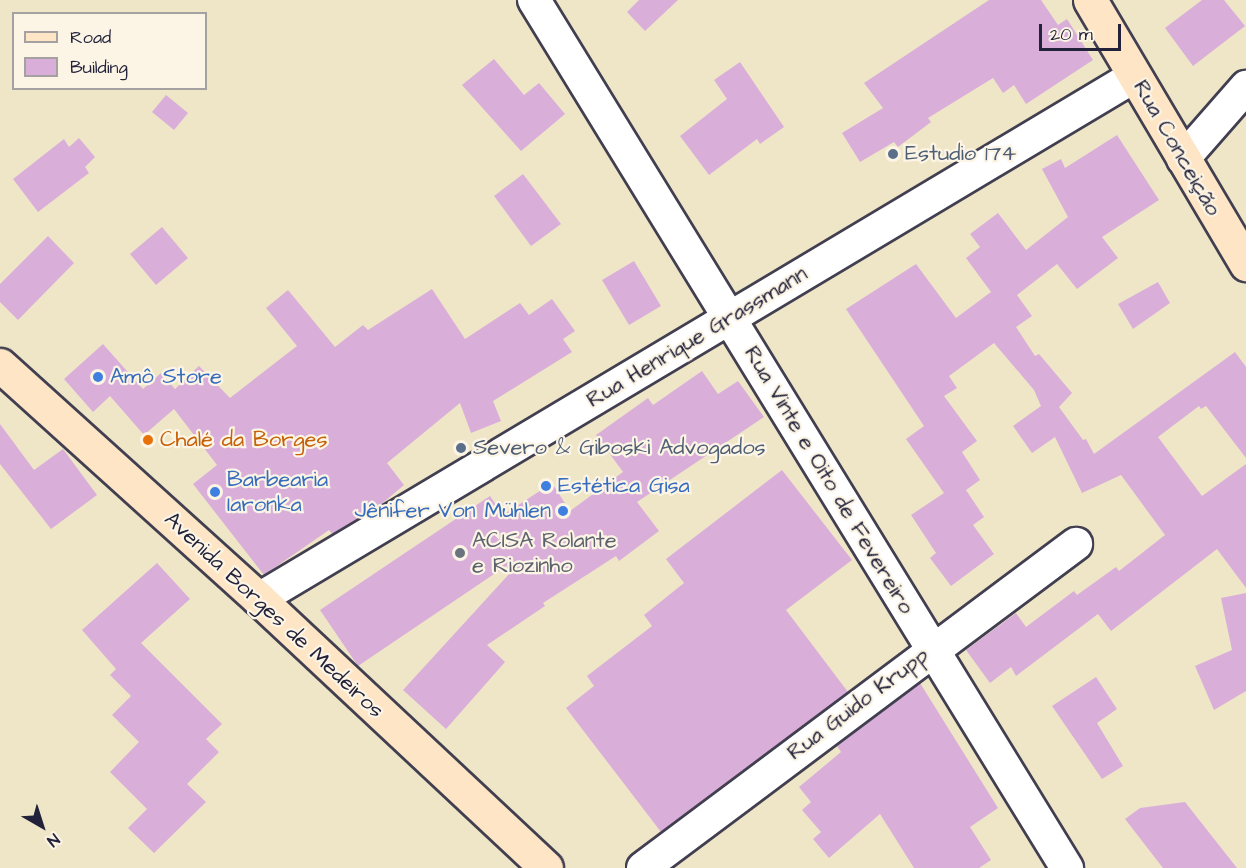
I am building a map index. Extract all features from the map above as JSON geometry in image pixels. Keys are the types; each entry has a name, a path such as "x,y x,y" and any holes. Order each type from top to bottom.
{"main road":[{"name":"Rua Conceição","path":"1090,0 1246,264"},
{"name":"Avenida Borges de Medeiros","path":"0,365 259,599 546,868"}],"street":[{"name":"Rua Vinte e Oito de Fevereiro","path":"534,0 1066,868"},
{"name":"Rua Henrique Grassmann","path":"259,599 1135,76"},
{"path":"1183,159 1246,87"},
{"name":"Rua Guido Krupp","path":"643,868 932,648 1076,544"}],"building":[{"path":"639,0 678,0 645,31 627,12"},
{"path":"989,0 1041,0 1058,25 1067,19 1093,60 1026,104 1014,85 1003,93 993,78 928,118 931,122 898,147 894,142 860,162 842,133 883,108 864,83"},
{"path":"1202,0 1224,0 1245,26 1193,66 1165,28"},
{"path":"494,59 524,95 539,83 565,114 521,151 462,85"},
{"path":"740,62 784,127 760,144 757,139 709,175 680,136 727,99 714,80"},
{"path":"166,95 188,113 174,130 152,112"},
{"path":"1117,135 1159,200 1102,237 1118,258 1077,289 1057,264 1017,295 1032,316 1016,327 1035,356 1039,354 1072,393 1059,407 1083,440 1086,439 1094,454 1235,352 1246,367 1246,458 1206,406 1201,409 1199,406 1158,437 1202,496 1246,464 1246,588 1217,549 1111,631 1098,614 1016,676 1011,667 990,683 966,650 1016,613 1026,627 1074,591 1077,595 1116,567 1119,571 1165,535 1121,475 1082,493 1055,437 1032,453 1013,426 1041,406 1034,390 994,343 949,376 957,388 944,396 977,441 962,452 980,480 966,490 984,517 973,525 994,554 951,586 930,558 936,553 911,515 944,493 906,439 924,426 846,309 916,264 956,318 991,292 966,258 980,247 970,234 998,213 1026,250 1068,217 1042,169 1061,159 1065,168"},
{"path":"79,138 95,157 85,167 89,173 38,212 13,179 64,139 69,147"},
{"path":"523,174 561,224 531,246 494,196"},
{"path":"162,227 188,258 156,285 130,254"},
{"path":"48,236 74,263 18,320 0,302 0,284"},
{"path":"634,261 661,306 629,325 602,280"},
{"path":"1158,282 1170,303 1133,329 1118,304"},
{"path":"432,289 465,339 520,303 529,315 552,299 575,331 563,339 572,352 493,401 501,421 471,433 460,403 387,463 404,485 378,507 332,534 329,530 264,575 193,484 217,465 174,409 144,435 110,396 93,412 64,379 103,344 143,389 161,373 175,389 199,366 230,398 297,346 266,308 288,290 335,347 363,325 368,330"},
{"path":"702,371 718,394 738,381 764,417 637,502 659,531 619,561 616,556 543,603 545,606 487,645 505,662 446,729 403,690 511,572 506,566 358,666 320,610 490,496 503,515 552,483 570,511 623,472 596,435 648,398 653,405"},
{"path":"0,424 34,470 63,449 97,495 51,529 0,464"},
{"path":"782,470 852,560 786,610 848,692 661,832 566,708 594,686 587,676 652,626 644,615 684,583 666,559"},
{"path":"157,563 190,599 141,643 222,724 206,739 219,752 187,784 206,802 154,853 128,828 147,809 110,772 139,742 112,715 131,696 110,675 116,669 82,630"},
{"path":"1246,593 1246,691 1214,710 1195,666 1232,650 1221,598"},
{"path":"1096,677 1117,709 1097,723 1123,766 1102,779 1052,706"},
{"path":"920,683 998,808 970,827 991,860 979,868 914,868 880,814 829,858 813,839 821,832 802,810 811,802 799,787 841,752 837,746"},
{"path":"1185,802 1237,868 1163,868 1125,819 1140,808"}],"place":[{"name":"Estudio 174","path":"893,154"},
{"name":"Amô Store","path":"98,377"},
{"name":"Chalé da Borges","path":"148,440"},
{"name":"Severo & Giboski Advogados","path":"461,448"},
{"name":"Estética Gisa","path":"546,486"},
{"name":"Barbearia Iaronka","path":"215,492"},
{"name":"Jênifer Von Mühlen","path":"563,511"},
{"name":"ACISA Rolante e Riozinho","path":"460,553"}]}
